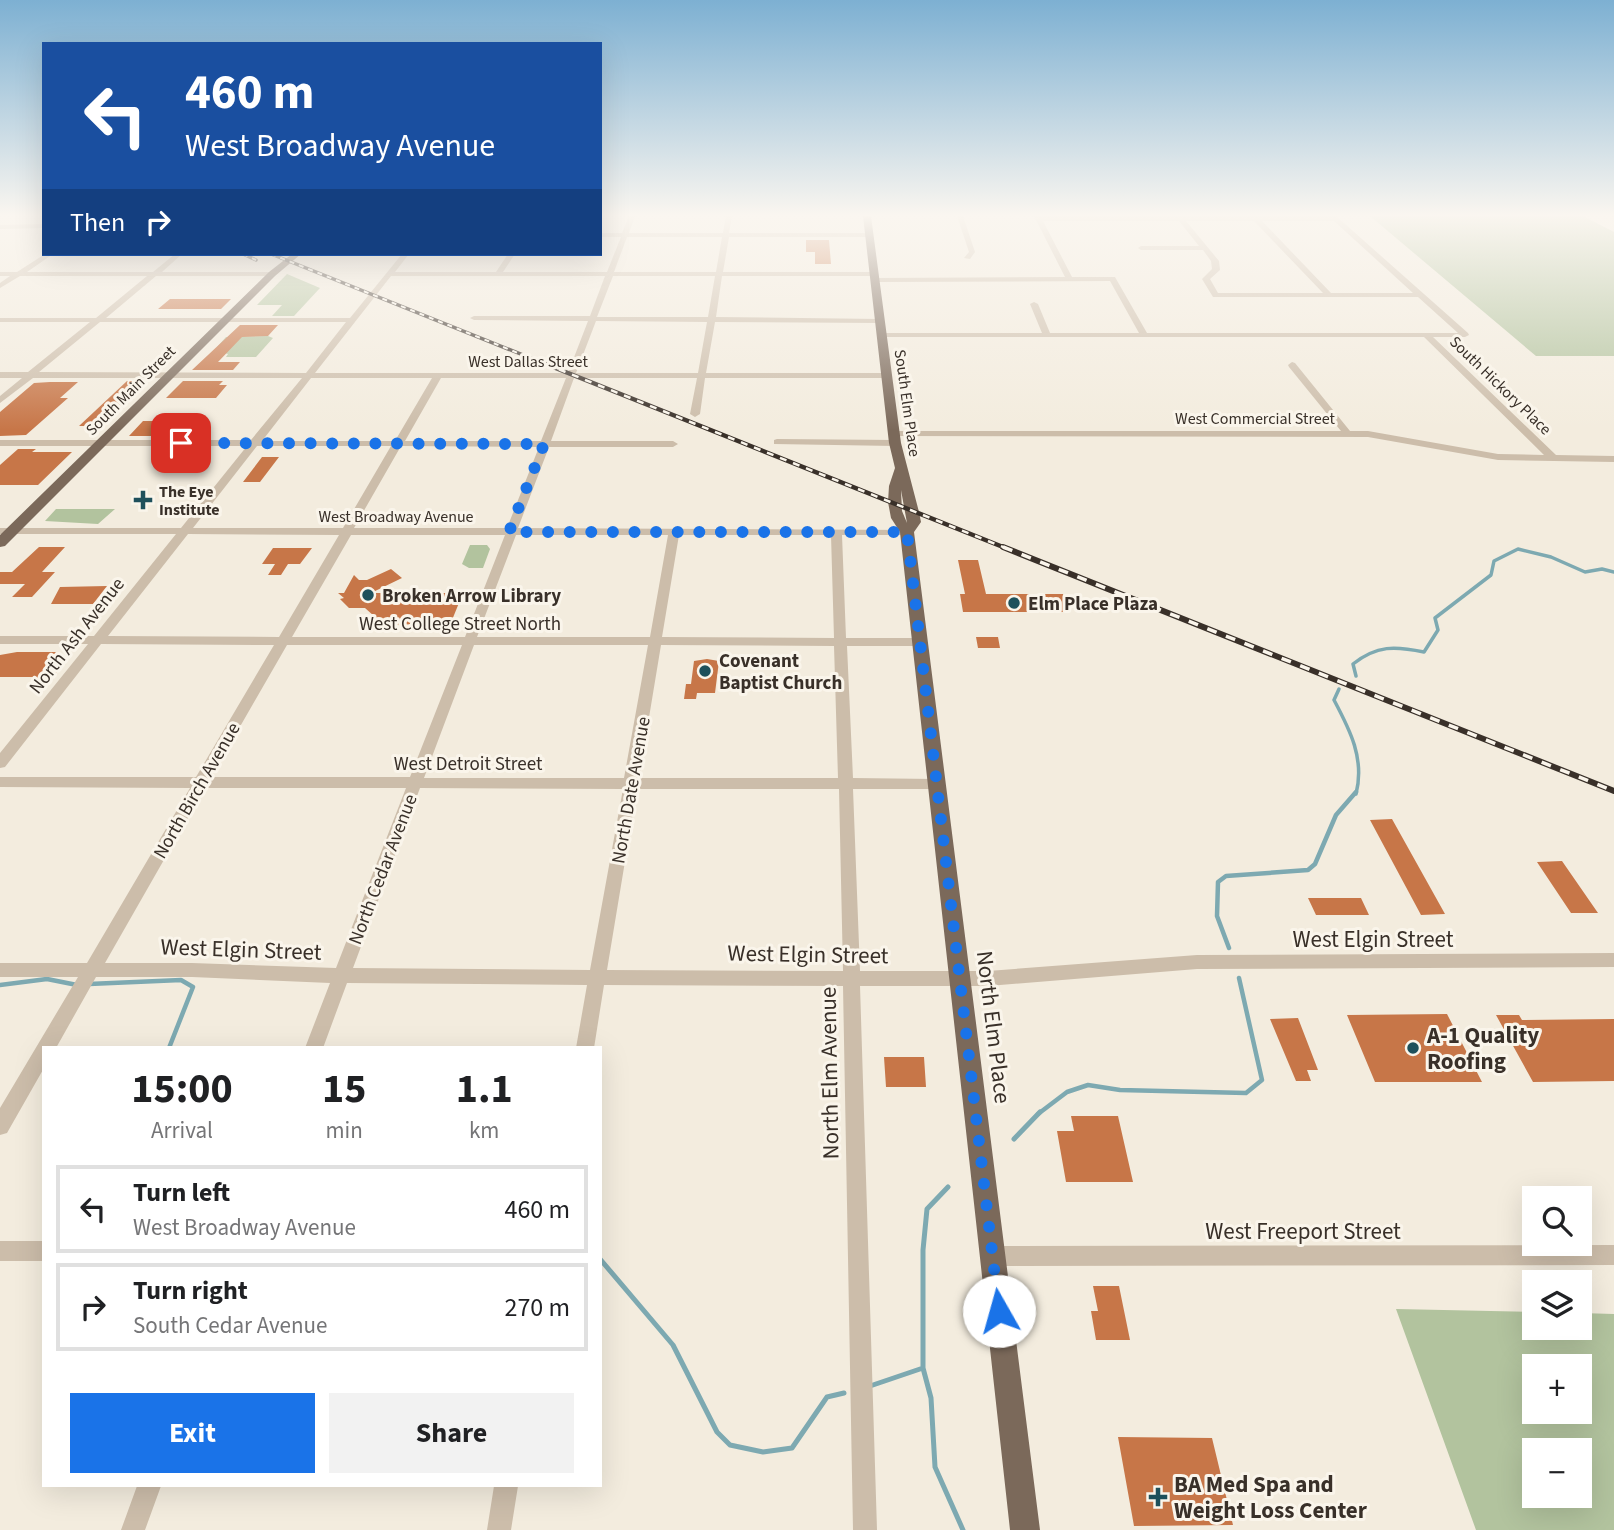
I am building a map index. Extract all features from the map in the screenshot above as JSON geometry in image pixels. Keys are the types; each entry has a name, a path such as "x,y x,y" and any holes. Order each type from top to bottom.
{"main road":[{"name":"South Main Street","path":"0,543 6,531 101,444 259,287"},
{"name":"South Elm Place","path":"875,287 900,470 894,485 895,504 898,522 907,532"},
{"name":"North Elm Place","path":"907,532 1025,1530"}],"street":[{"path":"0,400 140,287"},
{"name":"North Ash Avenue","path":"0,763 378,287"},
{"name":"North Cedar Avenue","path":"315,1046 603,287"},
{"path":"695,414 716,287"},
{"path":"1117,287 1144,335"},
{"path":"1211,287 1216,295 1421,295"},
{"path":"1322,287 1329,295"},
{"name":"South Hickory Place","path":"1413,287 1465,335 1426,335"},
{"path":"1034,304 1046,335"},
{"path":"474,318 880,321"},
{"path":"0,320 351,320"},
{"path":"882,335 1426,335"},
{"name":"South Hickory Place","path":"1426,335 1554,458"},
{"path":"1292,365 1347,433"},
{"name":"West Dallas Street","path":"0,375 886,376"},
{"name":"North Birch Avenue","path":"47,1046 438,375"},
{"name":"West Commercial Street","path":"778,442 1347,433 1389,435 1498,457 1614,458"},
{"path":"0,443 673,444"},
{"name":"West Broadway Avenue","path":"6,531 907,532"},
{"name":"North Elm Avenue","path":"836,531 852,978 865,1530"},
{"name":"North Date Avenue","path":"585,1046 674,532"},
{"name":"West College Street North","path":"0,640 920,642"},
{"name":"West Detroit Street","path":"0,782 935,784"},
{"name":"West Elgin Street","path":"0,970 89,973 958,979 1035,977 1185,963 1614,960"},
{"name":"North Birch Avenue","path":"0,1126 42,1055"},
{"path":"0,1251 42,1251"},
{"name":"West Freeport Street","path":"993,1256 1614,1255"},
{"path":"132,1530 149,1487"},
{"path":"499,1530 506,1487"}],"green space":[{"path":"274,287 320,288 294,316 272,316 282,305 257,305"},
{"path":"1455,287 1614,287 1614,356 1536,356"},
{"path":"226,337 273,338 256,357 226,357 228,354 224,353 230,346 217,347"},
{"path":"56,509 115,509 98,524 45,521"},
{"path":"470,545 487,545 490,549 483,568 469,568 462,564"},
{"path":"1396,1309 1522,1312 1522,1340 1592,1340 1592,1313 1614,1314 1614,1530 1476,1530"}],"building":[{"path":"170,299 231,299 221,309 158,309"},
{"path":"240,325 278,325 268,336 242,337 218,362 240,362 233,370 192,370"},
{"path":"127,381 146,381 99,426 79,426"},
{"path":"183,381 223,381 219,385 227,385 216,398 166,398"},
{"path":"78,382 60,398 68,398 26,435 0,436 0,412 34,383"},
{"path":"143,421 197,422 184,436 129,436"},
{"path":"18,449 36,449 32,452 72,452 38,485 0,485 0,465"},
{"path":"178,452 210,452 193,472 175,472 183,462 169,462"},
{"path":"262,457 279,457 260,482 243,482"},
{"path":"39,547 65,547 42,572 55,572 32,597 12,597 25,584 0,584 0,572 12,572"},
{"path":"273,548 312,548 300,564 288,564 281,575 268,575 275,564 262,564"},
{"name":"Elm Place Plaza","path":"958,560 978,560 986,594 1063,594 1068,612 963,612 960,594 965,594"},
{"path":"391,569 402,578 371,593 463,593 450,625 383,624 365,608 349,608 340,599 344,598 338,593 344,593 354,575 359,580 367,580"},
{"path":"107,586 93,604 51,604 60,587"},
{"path":"976,637 998,637 1000,648 978,648"},
{"path":"56,652 51,659 67,659 49,682 31,682 35,677 0,677 0,655"},
{"name":"Covenant Baptist Church","path":"694,661 719,661 715,693 697,693 696,699 684,699 686,684 691,684"},
{"path":"1392,819 1445,914 1421,915 1370,820"},
{"path":"1562,861 1598,913 1571,913 1537,862"},
{"path":"1308,898 1361,898 1369,915 1316,915"},
{"name":"A-1 Quality Roofing","path":"1447,1014 1482,1082 1375,1082 1347,1015"},
{"path":"1496,1015 1519,1015 1522,1020 1614,1019 1614,1081 1533,1082"},
{"path":"1298,1018 1318,1070 1307,1070 1311,1081 1296,1081 1270,1019"},
{"path":"884,1057 924,1057 926,1087 886,1087"},
{"path":"1071,1116 1118,1116 1133,1182 1066,1182 1057,1131 1074,1131"},
{"path":"1093,1286 1119,1286 1130,1340 1096,1340 1091,1311 1098,1311"},
{"name":"BA Med Spa and Weight Loss Center","path":"1118,1437 1212,1438 1233,1525 1134,1526"}],"waterway":[{"path":"1356,676 1353,664 1378,650 1395,648 1424,652 1438,630 1435,618 1491,575 1494,561 1518,549 1551,557 1585,572 1602,569 1614,572"},
{"path":"1339,689 1334,700 1354,745 1359,769 1356,794"},
{"path":"1229,948 1217,916 1218,882 1226,876 1308,870 1315,864 1336,815 1356,792"},
{"path":"1038,1114 1067,1092 1088,1085 1120,1090 1246,1093 1262,1080 1239,978"},
{"path":"0,985 47,979 77,985"},
{"path":"89,984 181,980 193,987 170,1046"},
{"path":"1014,1139 1038,1114"},
{"path":"923,1368 923,1250 927,1209 948,1187"},
{"path":"602,1261 673,1345 717,1432 730,1445 763,1452 792,1448 827,1397 844,1393"},
{"path":"870,1386 923,1368"},
{"path":"923,1368 931,1398 935,1467 963,1530"}],"railway":[{"path":"354,287 538,361"},
{"path":"533,359 538,361"},
{"path":"538,361 1003,547"},
{"path":"1003,547 1614,791"},
{"path":"1003,547 1008,549"}],"place":[{"name":"The Eye Institute","path":"143,500"},
{"name":"Broken Arrow Library","path":"368,595"},
{"name":"Elm Place Plaza","path":"1014,603"},
{"name":"Covenant Baptist Church","path":"705,671"},
{"name":"A-1 Quality Roofing","path":"1413,1048"},
{"name":"BA Med Spa and Weight Loss Center","path":"1158,1497"}],"route":[{"path":"181,443 544,444 509,532 907,532 999,1311"}]}
